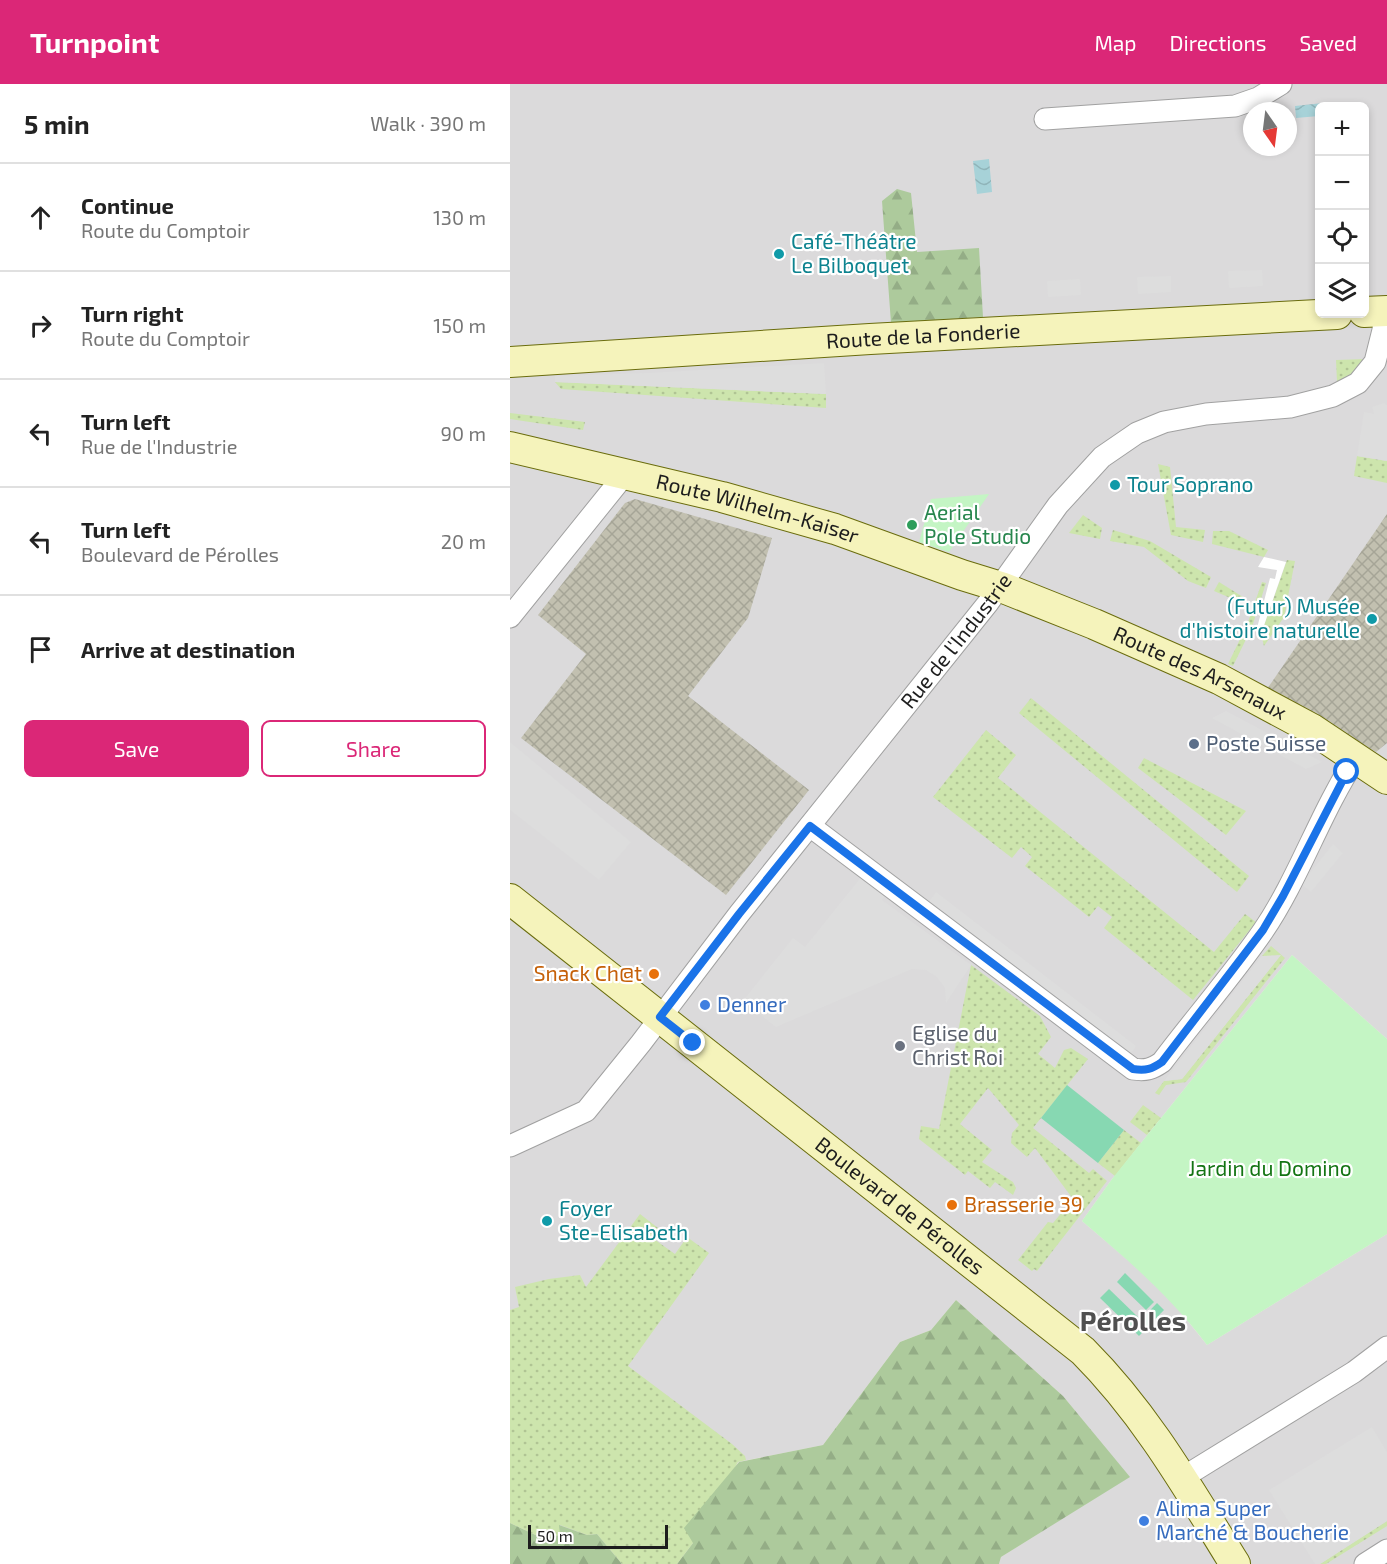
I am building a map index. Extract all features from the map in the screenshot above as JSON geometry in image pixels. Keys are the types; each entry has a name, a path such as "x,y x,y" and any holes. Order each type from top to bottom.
{"main road":[{"name":"Route de la Fonderie","path":"510,362 870,339 1315,315"},
{"name":"Route Wilhelm-Kaiser","path":"510,447 722,497 835,529 1000,587"},
{"name":"Route des Arsenaux","path":"1000,587 1094,624 1219,679 1312,729 1387,779"},
{"name":"Boulevard de Pérolles","path":"510,899 1083,1351 1126,1397 1157,1438 1235,1564"}],"street":[{"path":"1045,119 1234,106 1258,98 1281,84"},
{"name":"Rue de l'Industrie","path":"510,1146 586,1111 739,914 1000,587 1058,505 1102,457 1137,433 1164,422 1206,414 1290,407 1333,396 1358,383 1376,362 1383,330 1379,311"},
{"path":"510,617 626,473"},
{"path":"810,826 1133,1069 1144,1071 1162,1062 1263,930 1283,896 1322,817 1356,758"},
{"path":"1182,1478 1354,1372 1385,1348"},
{"path":"1365,1564 1387,1550"}],"shaded area":[{"path":"510,84 1387,84 1387,1039 1292,955 1112,1179 1082,1221 1170,1299 1207,1345 1387,1234 1387,1564 999,1564 1001,1557 1129,1477 1063,1396 956,1300 931,1330 900,1342 823,1445 738,1462 677,1564 622,1564 597,1534 510,1523"},
{"path":"1262,270 1263,286 1229,288 1228,271"},
{"path":"1171,276 1171,292 1138,294 1137,277"},
{"path":"1080,279 1081,295 1048,297 1047,281"},
{"path":"824,363 826,394 555,382 555,376"},
{"path":"1384,403 1387,405 1387,461 1357,456 1364,412 1374,414 1372,407"},
{"path":"635,499 772,538 748,618 688,696 809,790 726,895 521,738 586,654 538,615 625,503"},
{"path":"1387,514 1387,743 1376,752 1267,689"},
{"path":"1226,711 1322,762 1306,769 1212,718"},
{"path":"510,742 631,842 599,880 510,810"},
{"path":"1333,844 1343,853 1311,892 1301,884"},
{"path":"866,868 891,887 882,900 971,965 946,1003 945,988 937,977 926,970 912,969 776,1027 743,1001 793,938 805,947"},
{"path":"936,892 1136,1046 1129,1056 929,902"},
{"path":"1281,955 1182,1079 1164,1081 1262,956"},
{"path":"1372,1427 1387,1452 1387,1521 1320,1564 1315,1564 1269,1490"}],"green space":[{"path":"897,189 911,193 917,252 979,248 983,317 891,323 882,201"},
{"path":"1365,359 1353,373 1337,382 1336,360"},
{"path":"555,382 826,394 826,408 561,389"},
{"path":"510,413 585,422 583,430 510,419"},
{"path":"1357,456 1387,461 1387,483 1354,476"},
{"path":"1158,464 1170,467 1176,527 1205,530 1203,542 1171,535"},
{"path":"989,494 949,552 919,542 931,499"},
{"path":"1083,515 1102,528 1100,539 1069,533"},
{"path":"1113,530 1150,541 1211,577 1206,588 1188,581 1144,547 1110,541"},
{"path":"1213,531 1229,531 1268,550 1264,557 1212,544"},
{"path":"1287,560 1295,561 1284,617 1264,646 1261,634"},
{"path":"1219,582 1243,597 1240,602 1214,591"},
{"path":"1262,582 1266,583 1252,627 1233,666 1228,664 1247,625"},
{"path":"1031,698 1249,876 1237,892 1019,713"},
{"path":"986,730 1016,755 998,778 1214,952 1245,914 1256,922 1193,1000 1104,928 1112,917 1098,906 1089,917 1025,866 1032,857 1021,847 1012,858 933,797"},
{"path":"1144,758 1246,811 1226,835 1138,768"},
{"path":"1271,946 1285,958 1186,1082 1166,1085 1159,1095 1155,1093 1164,1081 1182,1079 1280,956 1262,956"},
{"name":"Jardin du Domino","path":"1292,955 1387,1039 1387,1234 1207,1345 1164,1295 1082,1221 1112,1179"},
{"path":"971,965 1040,1016 1051,1037 1038,1054 1055,1068 1064,1050 1071,1048 1088,1059 1033,1128 1089,1173 1093,1169 1107,1181 1037,1271 1034,1269 1032,1271 1018,1260 1048,1222 1053,1223 1073,1199 1035,1148 1027,1157 1011,1143 1012,1133 1019,1125 988,1088 960,1124 992,1150 982,1162 1013,1182 1016,1188 1013,1195 995,1182 990,1188 968,1171 965,1175 919,1139 921,1126 939,1129"},
{"path":"1067,1085 1124,1130 1098,1163 1041,1118"},
{"path":"1143,1105 1161,1118 1147,1135 1130,1122"},
{"path":"1124,1130 1141,1143 1115,1176 1098,1163"},
{"path":"640,1214 658,1228 651,1237 675,1254 687,1237 709,1253 628,1366 732,1444 745,1456 746,1460 738,1462 693,1543 677,1564 622,1564 597,1534 587,1535 560,1525 560,1535 542,1538 510,1523 510,1310 519,1307 515,1287 580,1275 586,1287"},
{"path":"1125,1273 1154,1302 1146,1310 1117,1282"},
{"path":"1109,1289 1139,1318 1130,1327 1100,1298"},
{"path":"956,1300 1063,1396 1130,1477 1001,1557 999,1564 677,1564 693,1543 684,1528 739,1462 823,1445 900,1342 931,1330"},
{"path":"1157,1303 1164,1310 1139,1336 1132,1329"},
{"path":"1387,1521 1387,1526 1326,1564 1320,1564"},
{"path":"510,1523 542,1538 560,1535 559,1525 587,1535 597,1534 622,1564 510,1564"}],"water":[{"path":"1315,104 1315,116 1297,118 1297,106"},
{"path":"989,159 992,192 977,194 973,161"}],"pier":[{"path":"1264,557 1286,562 1261,634 1256,632 1270,578 1275,579 1277,570 1258,567"}],"place":[{"name":"Café-Théâtre Le Bilboquet","path":"779,254"},
{"name":"Tour Soprano","path":"1115,485"},
{"name":"Aerial Pole Studio","path":"912,525"},
{"name":"(Futur) Musée d'histoire naturelle","path":"1372,619"},
{"name":"Poste Suisse","path":"1194,744"},
{"name":"Snack Ch@t","path":"654,974"},
{"name":"Denner","path":"705,1005"},
{"name":"Eglise du Christ Roi","path":"900,1046"},
{"name":"Brasserie 39","path":"952,1205"},
{"name":"Foyer Ste-Elisabeth","path":"547,1221"},
{"name":"Alima Super Marché & Boucherie","path":"1144,1521"}],"district":[{"name":"Pérolles","path":"1133,1322"}],"route":[{"path":"693,1043 660,1017 810,826 1133,1069 1144,1071 1154,1068 1162,1062 1263,930 1347,772"}]}
